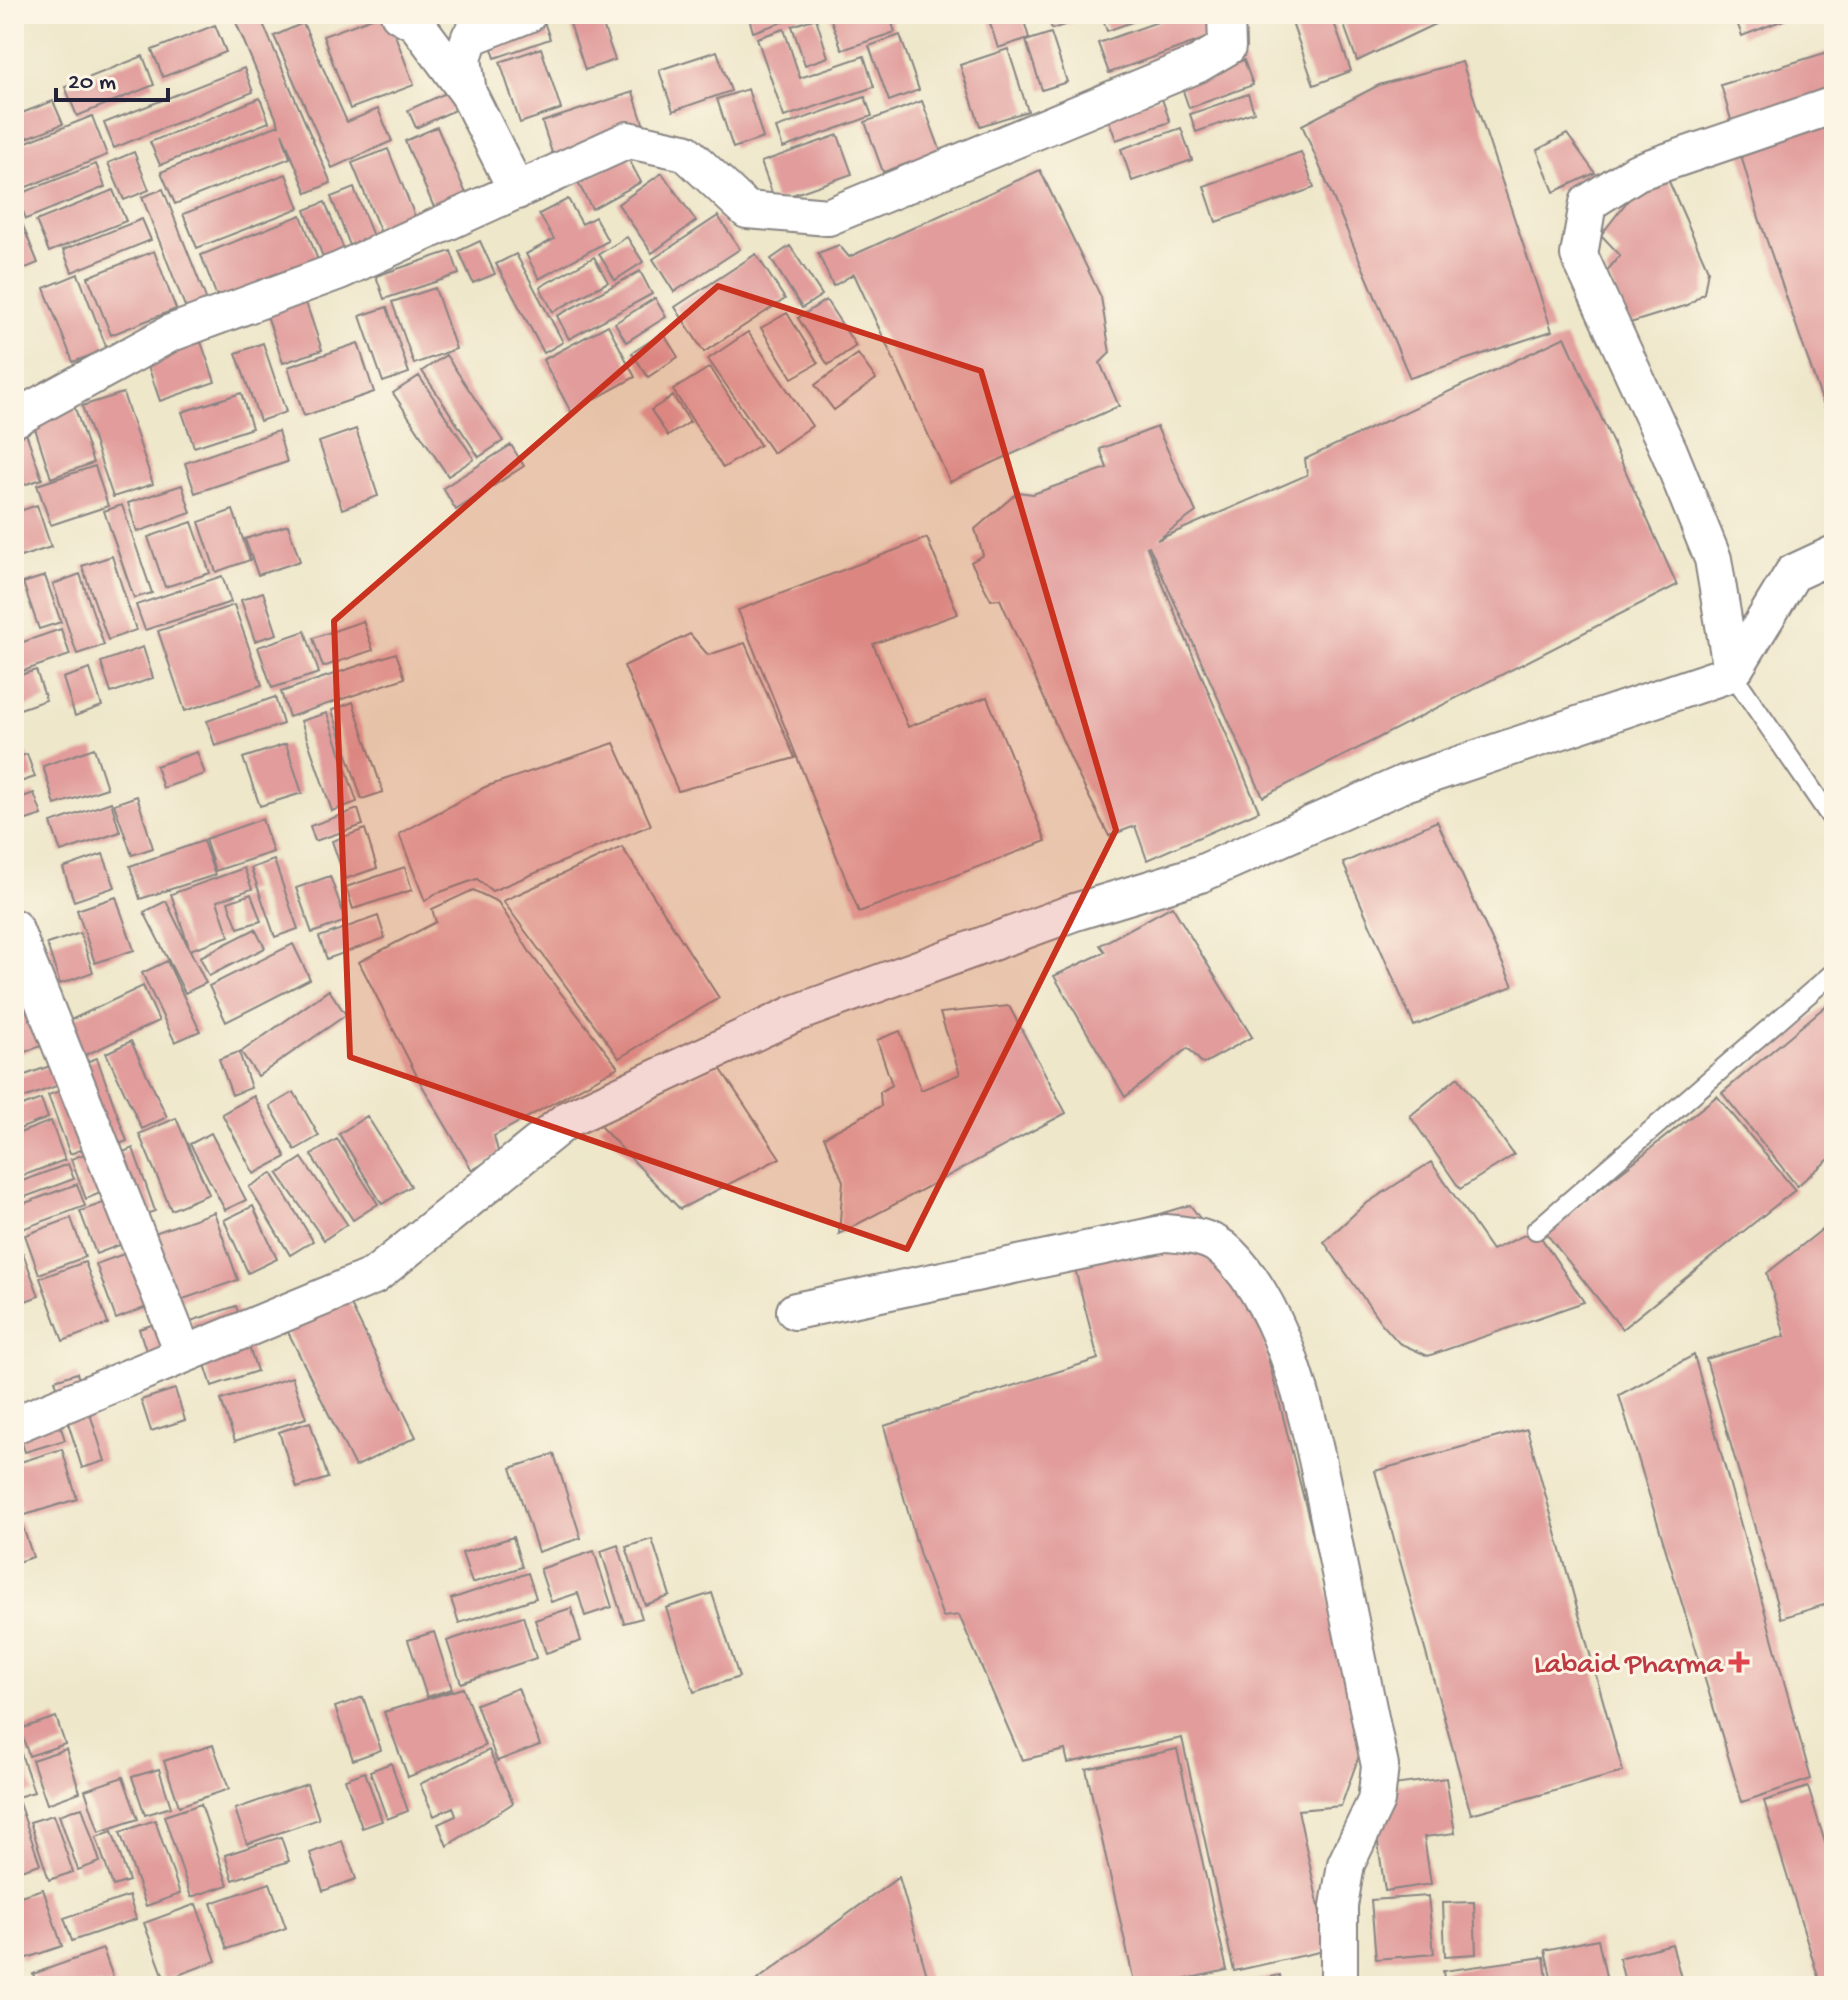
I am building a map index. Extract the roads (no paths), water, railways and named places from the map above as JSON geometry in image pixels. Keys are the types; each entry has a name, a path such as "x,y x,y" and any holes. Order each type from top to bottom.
{"street":[{"path":"399,14 416,23 468,93 517,191"},
{"path":"468,93 463,58 470,37 528,14"},
{"path":"14,419 171,333 339,271 628,140 685,152 747,210 828,217 1198,64 1227,47 1226,14"},
{"path":"1732,673 1713,559 1669,451 1579,255 1588,203 1637,172 1834,105"},
{"path":"14,1425 374,1276 568,1119 794,1014 1075,912 1200,874 1405,783 1732,673 1793,573 1834,554"},
{"path":"14,928 184,1354"},
{"path":"795,1311 1166,1233 1197,1235 1226,1250 1250,1278 1276,1328 1301,1397 1380,1766 1376,1801 1346,1864 1339,1906 1339,1986"}],"lane":[{"path":"1732,673 1834,822"},
{"path":"1536,1230 1834,972"}],"place":[{"name":"Labaid Pharma","path":"1739,1662"}]}
